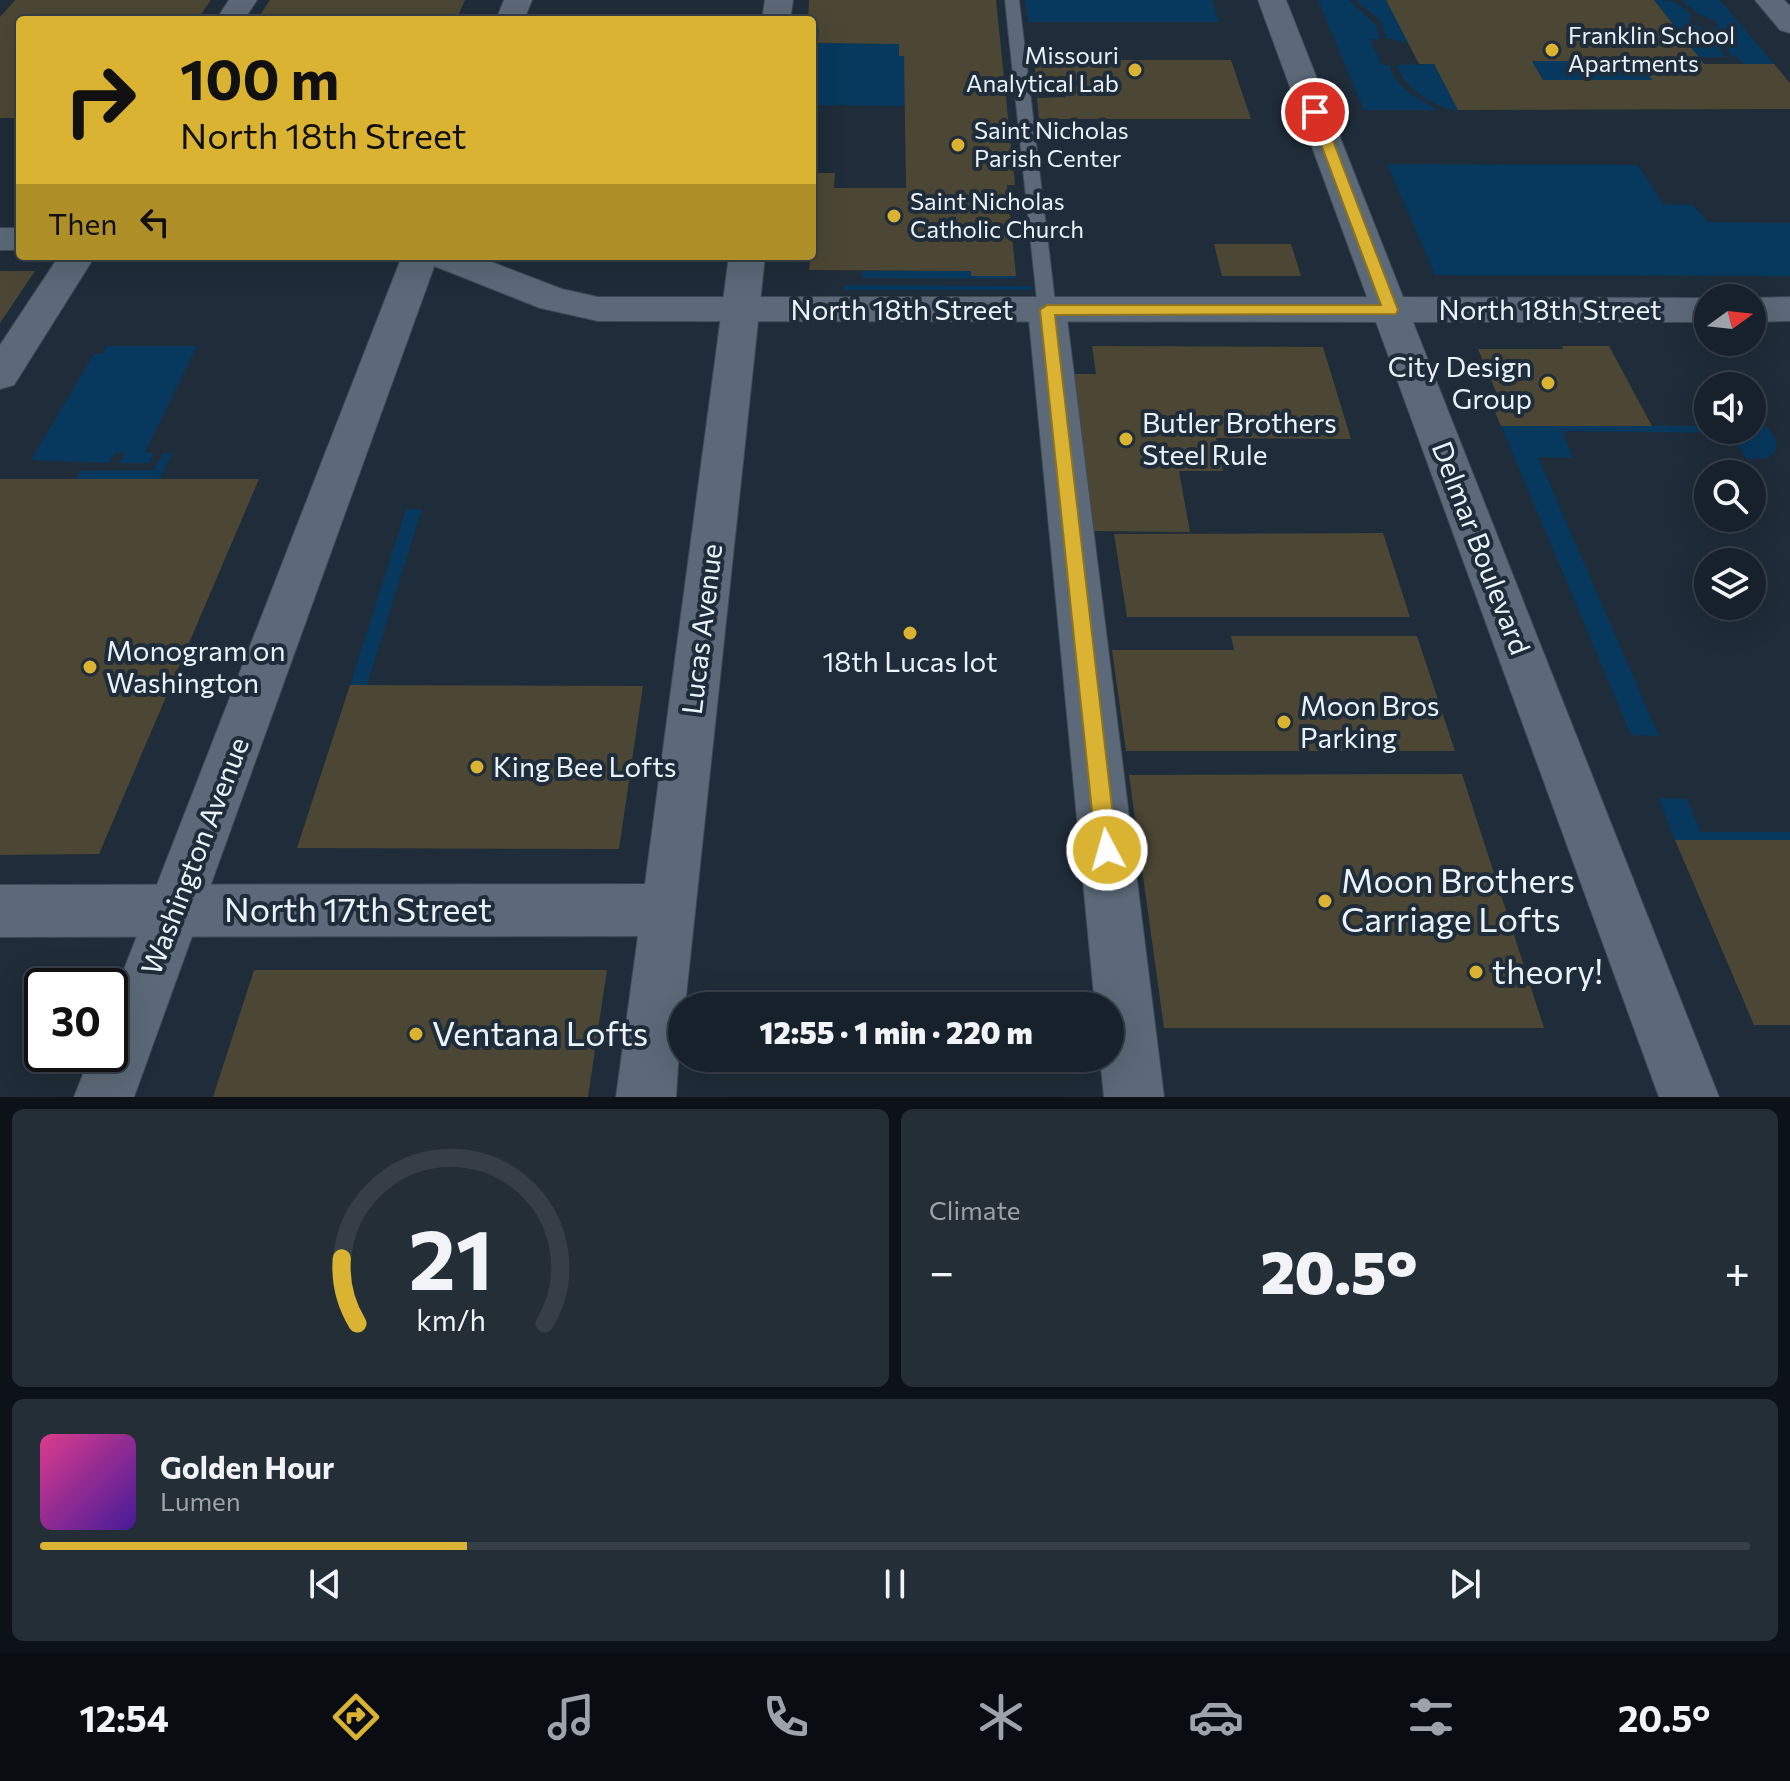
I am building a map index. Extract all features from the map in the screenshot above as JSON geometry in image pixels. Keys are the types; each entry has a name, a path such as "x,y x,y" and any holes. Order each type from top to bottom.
{"street":[{"name":"Delmar Boulevard","path":"1272,0 1689,1097"},
{"path":"1769,0 1790,24"},
{"path":"0,375 74,260"},
{"name":"Washington Avenue","path":"104,1097 418,260"},
{"name":"North 18th Street","path":"453,260 574,306 625,310 1694,310"},
{"name":"Lucas Avenue","path":"646,1097 746,260"},
{"path":"1766,310 1790,309"},
{"path":"1047,310 1134,1097"},
{"name":"North 17th Street","path":"0,911 668,910"}],"lane":[{"path":"1012,0 1047,310"}],"shaded area":[{"path":"1025,0 1212,0 1219,22 1028,22"},
{"path":"1318,0 1349,0 1376,25 1380,39 1370,39 1382,65 1390,65 1402,86 1438,110 1364,110"},
{"path":"1355,0 1386,0 1408,43 1386,38 1380,20"},
{"path":"1654,0 1671,1 1683,8 1693,16 1689,18 1690,22 1704,29 1726,57 1698,57"},
{"path":"1681,0 1720,0 1774,64 1744,64 1732,56 1712,29 1718,27 1717,21 1700,15"},
{"path":"816,29 819,29 819,43 899,44 899,56 904,56 905,106 816,105"},
{"path":"1532,61 1638,61 1652,80 1543,80"},
{"path":"1434,64 1458,110 1440,106 1422,96 1406,81 1397,65"},
{"path":"1387,164 1638,165 1663,204 1693,205 1708,222 1790,223 1790,276 1435,275"},
{"path":"862,271 971,271 972,276 1016,276 1017,279 862,278"},
{"path":"845,285 1032,286 1033,290 844,290"},
{"path":"107,346 197,346 145,452 154,453 149,463 120,463 125,452 116,453 109,463 31,460 94,354 103,354"},
{"path":"1501,426 1694,426 1694,433 1562,431 1573,458 1538,457 1659,736 1631,735"},
{"path":"1767,426 1776,440 1776,450 1768,458 1746,459 1737,444 1766,444"},
{"path":"163,453 172,453 159,479 76,479 80,471 154,470"},
{"path":"406,509 422,509 367,685 350,685"},
{"path":"1658,798 1687,799 1701,832 1790,832 1790,840 1675,840"}],"building":[{"path":"15,0 211,0 200,16 16,16 16,118 0,118 0,17"},
{"path":"270,0 465,0 458,16 260,16"},
{"name":"Saint Nicholas Parish Center","path":"809,0 996,0 1015,185 1007,185 1016,276 971,276 971,271 809,270 810,261 799,261 816,260 816,173 835,173 834,188 906,188 904,56 899,56 899,44 818,43 816,16 808,16"},
{"name":"Franklin School Apartments","path":"1386,0 1654,0 1704,64 1774,64 1790,83 1790,109 1458,110 1434,64 1419,64","holes":["1532,61 1638,61 1652,80 1543,80"]},
{"name":"Missouri Analytical Lab","path":"1034,60 1231,60 1251,119 1039,119 1037,98 1066,97 1064,85 1083,85 1082,80 1036,80"},
{"path":"1214,244 1291,244 1301,276 1222,276"},
{"path":"0,271 35,271 0,323"},
{"name":"Butler Brothers Steel Rule","path":"1092,346 1323,347 1351,439 1216,438 1223,471 1179,471 1190,532 1092,531 1071,374 1096,374"},
{"path":"1562,346 1609,346 1652,426 1501,426 1487,394 1497,394 1478,349 1563,349"},
{"name":"Monogram on Washington","path":"0,479 259,479 99,854 0,855"},
{"path":"1383,533 1410,617 1127,617 1114,534"},
{"name":"Moon Bros Parking","path":"1231,636 1417,636 1455,751 1126,751 1112,650 1234,650"},
{"name":"King Bee Lofts","path":"350,685 643,686 619,849 297,848"},
{"name":"Moon Brothers Carriage Lofts","path":"1462,774 1544,1028 1164,1028 1129,775"},
{"path":"1675,840 1790,840 1790,1025 1754,1025"},
{"name":"Ventana Lofts","path":"254,970 607,970 588,1097 213,1097"}],"place":[{"name":"Franklin School Apartments","path":"1552,50"},
{"name":"Missouri Analytical Lab","path":"1135,70"},
{"name":"Saint Nicholas Parish Center","path":"958,145"},
{"name":"Saint Nicholas Catholic Church","path":"894,216"},
{"name":"City Design Group","path":"1548,383"},
{"name":"Butler Brothers Steel Rule","path":"1126,439"},
{"name":"18th Lucas lot","path":"910,633"},
{"name":"Monogram on Washington","path":"90,667"},
{"name":"Moon Bros Parking","path":"1284,722"},
{"name":"King Bee Lofts","path":"477,767"},
{"name":"Moon Brothers Carriage Lofts","path":"1325,901"},
{"name":"theory!","path":"1476,972"},
{"name":"Ventana Lofts","path":"416,1034"}],"route":[{"path":"1107,850 1047,310 1391,310 1315,112"}]}
